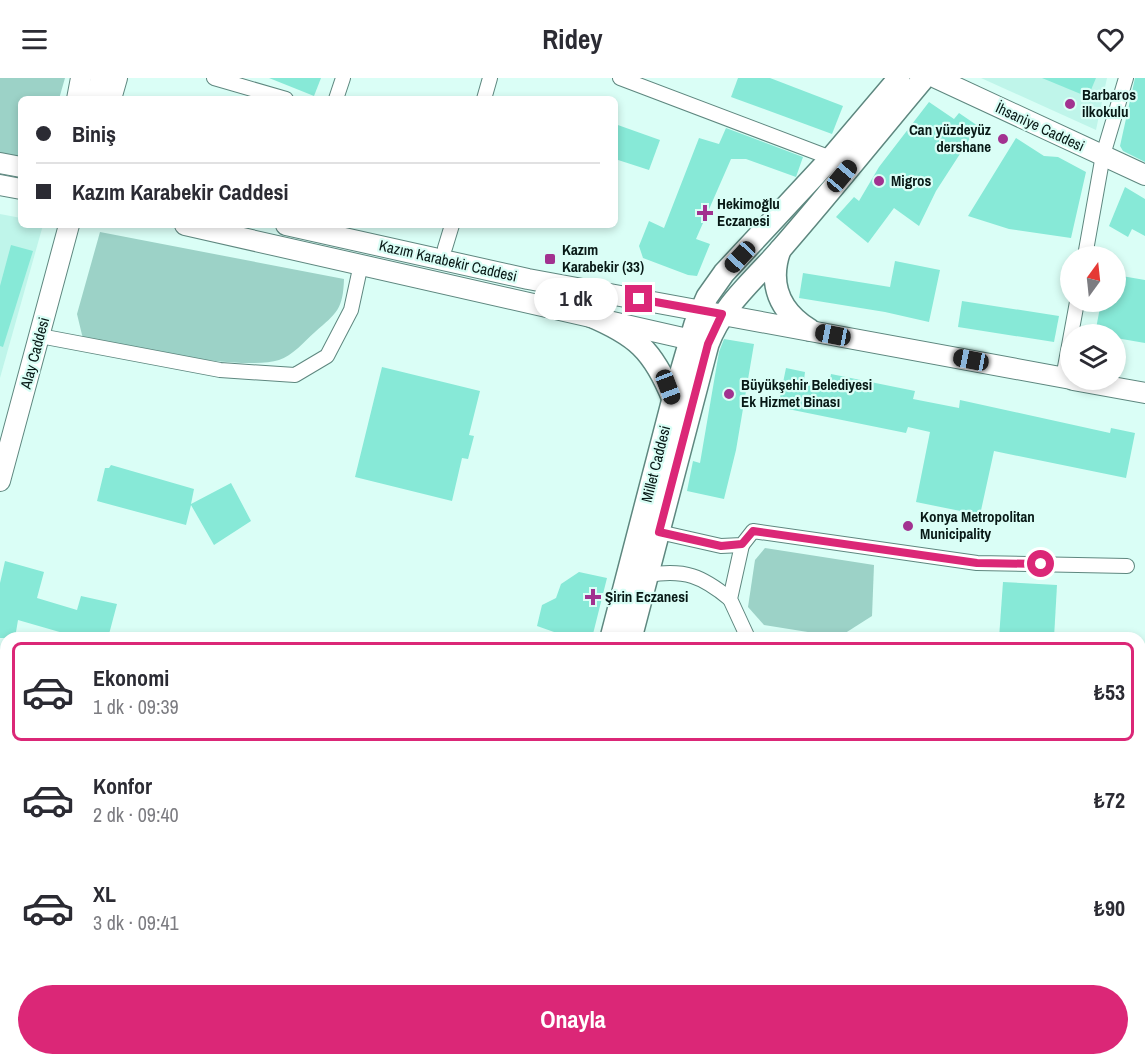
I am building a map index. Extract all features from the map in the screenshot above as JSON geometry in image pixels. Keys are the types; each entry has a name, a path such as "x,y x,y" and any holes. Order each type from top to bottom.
{"main road":[{"path":"78,96 81,78"},
{"path":"97,96 101,78"},
{"path":"112,96 117,78"},
{"name":"Millet Caddesi","path":"633,632 659,532 699,341 700,310 724,273 831,158 899,78"},
{"name":"Millet Caddesi","path":"613,632 672,399 699,341 780,250 924,78"},
{"name":"İhsaniye Caddesi","path":"936,78 1145,175"},
{"path":"0,163 18,166"},
{"path":"0,185 18,188"},
{"name":"Alay Caddesi","path":"0,481 68,228"},
{"name":"Kazım Karabekir Caddesi","path":"199,228 699,341"},
{"name":"Kazım Karabekir Caddesi","path":"299,228 528,279 1060,377"},
{"path":"354,228 483,257 528,279"},
{"path":"780,250 775,272 779,300 791,316 810,330"},
{"path":"588,315 622,331 646,348 663,375 672,399"},
{"name":"Kazım Karabekir Caddesi","path":"1126,390 1145,393"}],"street":[{"path":"214,78 247,82 279,96"},
{"path":"337,96 343,78"},
{"path":"485,96 490,78"},
{"path":"620,78 831,158"},
{"path":"1087,246 1103,155 1126,78"},
{"path":"446,248 451,228"},
{"path":"40,336 220,370 295,375 327,356 351,310 361,264"},
{"path":"730,599 742,544 753,531 977,563 1127,566"},
{"path":"659,532 721,546 742,544"},
{"path":"648,575 666,572 708,581 730,599 745,632"}],"shaded area":[{"path":"0,78 65,78 60,96 18,96 18,164 0,162"},
{"name":"Barbaros ilkokulu","path":"981,78 1107,78 1096,130"},
{"path":"0,214 18,217 18,228 42,228 0,378"},
{"path":"100,232 344,279 342,297 334,315 293,352 279,360 261,363 212,360 83,339 77,314"},
{"path":"765,548 874,565 872,616 847,632 808,632 764,625 748,607 755,560"}],"building":[{"path":"269,78 321,78 314,96"},
{"path":"738,78 770,78 843,106 832,134 731,97"},
{"path":"1042,78 1096,78 1088,97"},
{"path":"1135,78 1145,78 1145,162 1123,151 1120,146"},
{"path":"929,102 954,119 959,113 978,126 936,191 919,226 894,208 868,243 836,217 854,197 859,201 879,167"},
{"path":"618,125 660,140 649,170 618,160"},
{"path":"726,128 803,157 796,177 746,159 731,159 696,239 710,244 697,276 688,275 643,258 639,246 649,221 664,228 699,138 719,144"},
{"path":"1016,138 1044,156 1058,157 1086,172 1071,238 1009,229 968,216"},
{"path":"1125,187 1145,199 1145,236 1132,229 1128,237 1109,226"},
{"path":"11,245 33,251 3,347 0,346 0,286"},
{"path":"895,261 940,270 929,322 885,312 799,298 803,273 890,287"},
{"path":"1126,277 1145,280 1145,343 1126,340 1126,324 1097,324 1099,312 1126,312"},
{"path":"962,301 1059,316 1054,342 958,327"},
{"name":"Büyükşehir Belediyesi Ek Hizmet Binası","path":"724,339 754,344 736,450 724,499 687,491 693,461 700,463 719,352"},
{"path":"382,367 480,391 469,435 474,436 468,459 462,458 452,501 355,477"},
{"path":"786,368 805,372 804,380 829,385 831,374 915,391 913,399 959,408 960,400 1110,433 1111,428 1135,433 1126,478 994,451 980,515 916,502 930,432 908,427 906,433 778,407"},
{"path":"111,465 194,489 191,504 231,483 251,521 214,545 191,505 186,525 97,501 105,468"},
{"path":"5,561 44,572 37,598 77,610 81,596 117,604 110,632 60,632 18,620 16,632 0,632 0,583"},
{"path":"579,572 607,578 594,632 554,632 537,626 542,605 556,598 561,584"},
{"path":"1003,582 1057,585 1054,632 999,632"}],"place":[{"name":"Barbaros ilkokulu","path":"1070,104"},
{"name":"Can yüzdeyüz dershane","path":"1003,139"},
{"name":"Migros","path":"879,181"},
{"name":"Hekimoğlu Eczanesi","path":"705,213"},
{"name":"Kazım Karabekir (33)","path":"550,259"},
{"name":"Büyükşehir Belediyesi Ek Hizmet Binası","path":"729,394"},
{"name":"Konya Metropolitan Municipality","path":"908,526"},
{"name":"Şirin Eczanesi","path":"593,597"}],"route":[{"path":"639,299 722,314 708,344 659,532 721,546 742,544 753,531 977,563 1041,564"}]}
